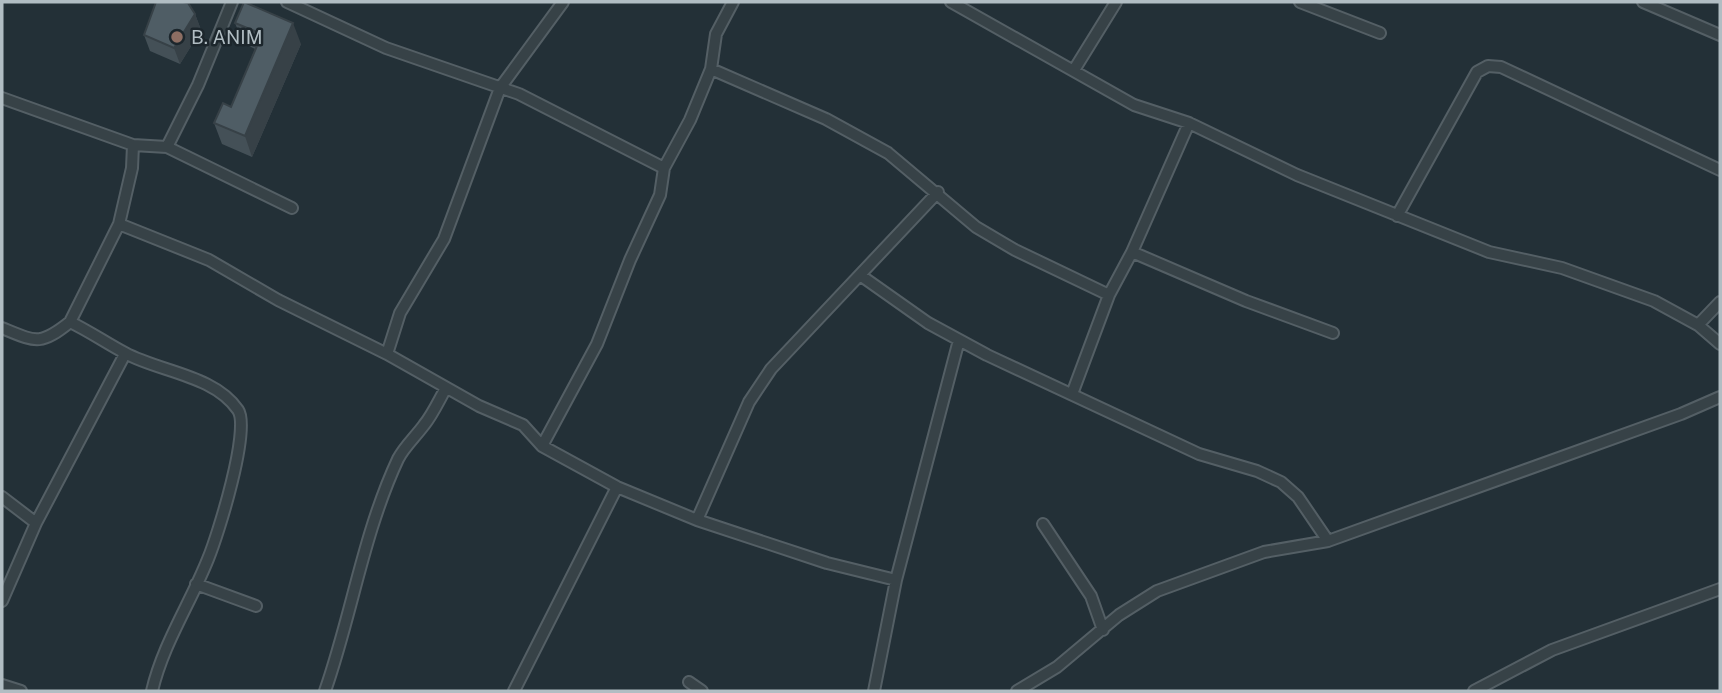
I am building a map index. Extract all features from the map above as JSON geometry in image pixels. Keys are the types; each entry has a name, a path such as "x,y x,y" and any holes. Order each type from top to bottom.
{"street":[{"path":"167,148 232,2"},
{"path":"287,2 300,3 386,48 500,88 568,117 664,168"},
{"path":"387,354 400,313 443,239 500,88 564,2"},
{"path":"542,446 597,344 630,260 660,195 664,168 690,120 711,69 716,34 733,2"},
{"path":"951,2 1134,105 1189,123 1244,152 1489,252 1562,268 1654,301 1698,325 1720,344"},
{"path":"1074,70 1116,2"},
{"path":"1300,2 1380,33"},
{"path":"1643,2 1720,35"},
{"path":"1397,216 1477,72 1488,66 1501,67 1720,170"},
{"path":"711,69 826,119 888,153 976,227 1015,250 1109,295"},
{"path":"2,98 132,145 167,148 292,208"},
{"path":"1072,394 1109,295 1132,251 1189,123"},
{"path":"2,328 39,341 50,338 70,322 95,277 119,224 132,167 132,145"},
{"path":"697,520 749,402 763,380 808,326 937,192"},
{"path":"119,224 209,260 278,300 523,425 542,446 617,486 697,520 827,564 896,580"},
{"path":"1132,251 1246,301 1333,333"},
{"path":"860,275 928,323 959,340 1199,454 1257,471 1281,482 1298,497 1328,541"},
{"path":"1698,325 1720,302"},
{"path":"70,322 125,354 220,392 239,411 243,423 233,476 208,558 169,640 152,691"},
{"path":"874,691 896,580 959,340"},
{"path":"2,601 36,523 125,354"},
{"path":"325,691 341,646 363,547 389,479 399,456 426,423 446,388"},
{"path":"1017,691 1056,667 1119,615 1157,591 1264,552 1328,541 1681,414 1720,397"},
{"path":"514,691 617,486"},
{"path":"2,497 36,523"},
{"path":"1043,524 1091,596 1103,630"},
{"path":"196,583 256,606"},
{"path":"1474,691 1552,650 1720,589"},
{"path":"689,682 702,691"},
{"path":"2,685 21,691"}],"building":[{"path":"156,2 188,3 195,14 174,48 144,35"},
{"path":"244,2 293,23 245,136 214,123 223,103 231,107 262,34 235,23"}],"place":[{"name":"B. ANIM","path":"177,37"}]}
